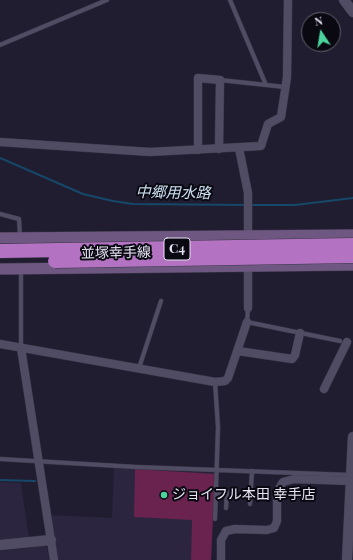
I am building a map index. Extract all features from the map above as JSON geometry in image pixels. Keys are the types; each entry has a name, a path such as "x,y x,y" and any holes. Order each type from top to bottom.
{"highway":[{"name":"C4","path":"0,252 353,245"},
{"name":"C4","path":"0,261 353,256"}],"main road":[{"path":"293,235 324,239 340,248 353,250"},
{"name":"並塚幸手線","path":"0,238 353,235"},
{"name":"並塚幸手線","path":"0,269 353,265"}],"street":[{"path":"0,142 150,152 261,146 268,124 281,117 286,87 288,54 288,0"},
{"path":"344,0 353,12"},
{"path":"198,150 198,78 220,80 220,149"},
{"path":"239,148 247,181 248,308"},
{"path":"0,344 214,382 226,381 238,351 247,322"},
{"path":"238,351 292,359 295,356 300,334"},
{"path":"324,389 347,342"},
{"path":"21,348 54,560"},
{"path":"346,560 353,437"},
{"path":"221,560 221,540 226,531 235,529 267,530 274,528 276,522 277,492 280,485 284,482 294,479 351,478"},
{"path":"0,545 51,540"}],"lane":[{"path":"0,45 107,0"},
{"path":"230,0 266,85"},
{"path":"220,80 286,87"},
{"path":"0,214 18,219 20,238"},
{"path":"21,269 21,348"},
{"path":"139,368 161,301"},
{"path":"248,308 247,322 300,334 347,342"},
{"path":"214,382 218,427 216,519"},
{"path":"0,459 252,471 351,478"},
{"path":"250,504 252,471"},
{"path":"217,493 227,492 226,508"}],"shaded area":[{"name":"ジョイフル本田 幸手店","path":"114,468 214,473 211,560 58,560 50,515 112,518"},
{"path":"135,469 215,474 211,560 191,560 192,520 134,517"},
{"path":"0,482 21,483 29,539 0,542"},
{"path":"45,546 47,548 49,560 0,560 0,551"}],"waterway":[{"name":"中郷用水路","path":"0,158 83,194 113,201 133,204 246,205"},
{"name":"中郷用水路","path":"251,205 295,205 353,198"},
{"path":"0,480 35,481"}],"place":[{"name":"ジョイフル本田 幸手店","path":"164,495"}]}
